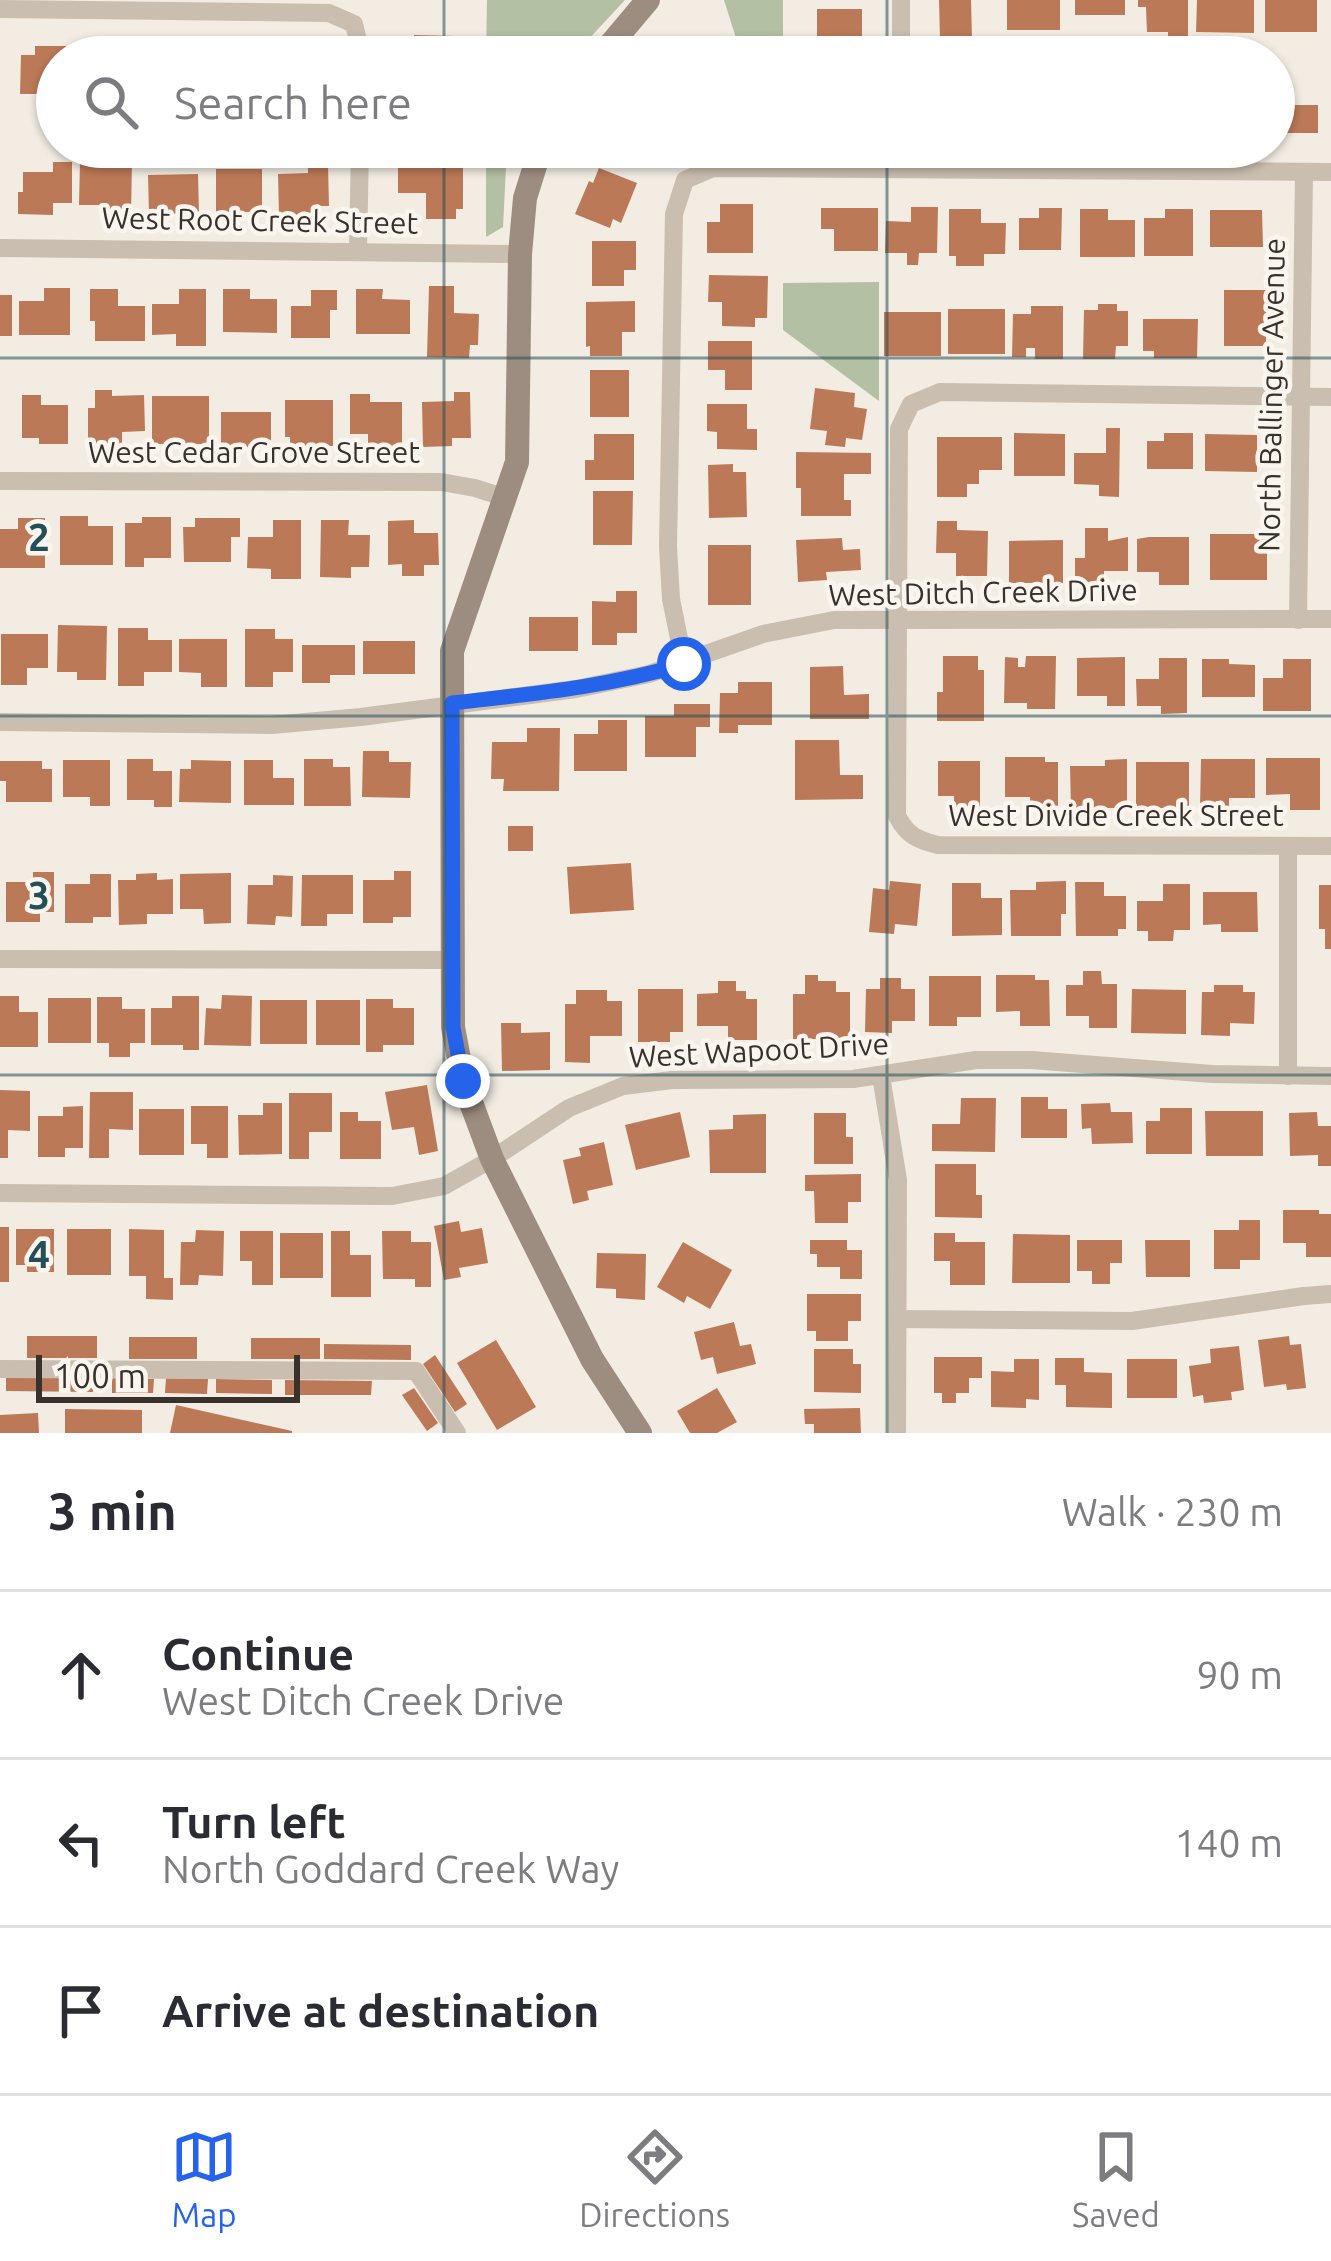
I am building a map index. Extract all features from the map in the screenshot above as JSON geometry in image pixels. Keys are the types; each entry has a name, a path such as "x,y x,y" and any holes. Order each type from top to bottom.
{"street":[{"path":"618,36 648,0"},
{"path":"901,36 902,0"},
{"path":"0,9 24,5 329,13 354,24 357,36"},
{"path":"358,251 360,168"},
{"path":"534,168 525,198 520,254 517,462 452,651 453,1027 463,1081 492,1160 590,1355 640,1433"},
{"path":"684,664 671,599 668,547 674,214 685,180 713,168 1331,172"},
{"name":"North Ballinger Avenue","path":"1298,620 1304,172"},
{"name":"West Root Creek Street","path":"0,248 520,254"},
{"path":"898,619 899,428 911,404 940,392 1331,397"},
{"name":"West Cedar Grove Street","path":"0,481 441,482 506,498"},
{"name":"West Divide Creek Street","path":"898,619 897,816 919,841 938,845 1331,846"},
{"name":"West Ditch Creek Drive","path":"0,722 272,725 361,717 576,689 650,674 763,634 834,620 1331,620"},
{"path":"1288,846 1288,1076"},
{"path":"0,959 452,960"},
{"name":"West Wapoot Drive","path":"0,1192 392,1196 443,1186 492,1160 569,1108 623,1086 672,1080 853,1079 976,1060 1331,1076"},
{"path":"881,1076 898,1180 897,1433"},
{"path":"898,1319 1132,1321 1331,1294"},
{"path":"0,1369 416,1371 457,1433"}],"green space":[{"path":"487,0 625,0 592,36 486,36"},
{"path":"724,0 783,0 783,36 735,36"},
{"path":"486,168 506,168 503,227 486,237"},
{"path":"879,282 879,401 783,330 783,283"}],"building":[{"path":"939,0 971,0 972,36 940,36"},
{"path":"1007,0 1060,0 1060,30 1007,30"},
{"path":"1075,0 1125,0 1125,15 1075,15"},
{"path":"1138,0 1188,0 1188,36 1147,32 1146,7 1138,7"},
{"path":"1197,0 1254,0 1254,33 1196,32"},
{"path":"1265,0 1317,0 1317,32 1265,32"},
{"path":"817,9 862,9 862,36 817,36"},
{"path":"36,46 36,94 20,94 21,55 35,55"},
{"path":"1295,105 1318,105 1318,133 1295,133"},
{"path":"53,168 72,168 72,203 53,203 53,215 18,214 23,172 53,172"},
{"path":"80,168 132,168 131,216 101,216 101,205 79,205"},
{"path":"308,168 328,168 329,206 314,206 314,215 279,216 278,174 308,173"},
{"path":"398,168 463,168 463,209 456,209 456,219 426,219 426,193 398,193"},
{"path":"599,168 637,183 621,223 613,219 610,228 575,214"},
{"path":"216,169 262,169 262,212 216,212"},
{"path":"198,174 199,213 149,214 148,175"},
{"path":"720,204 753,204 753,253 707,253 707,222 720,222"},
{"path":"911,207 938,207 937,253 919,253 918,265 907,265 907,253 885,253 886,221 911,222"},
{"path":"821,208 878,208 878,251 834,251 834,229 821,229"},
{"path":"1039,208 1062,208 1061,250 1019,250 1019,218 1039,218"},
{"path":"949,209 981,209 981,223 1006,223 1005,254 984,254 984,266 956,266 956,256 949,256"},
{"path":"1080,209 1108,209 1108,220 1135,220 1135,257 1080,257"},
{"path":"1165,209 1193,209 1193,256 1144,256 1144,218 1165,218"},
{"path":"1210,210 1262,210 1263,247 1210,247"},
{"path":"592,241 636,241 636,270 624,270 624,286 592,286"},
{"path":"709,275 768,276 767,318 755,318 755,327 722,326 722,302 708,302"},
{"path":"429,286 454,286 454,313 479,314 478,345 470,345 469,358 427,357"},
{"path":"44,288 70,288 70,335 19,335 19,301 44,301"},
{"path":"90,289 118,289 118,306 145,306 145,341 95,341"},
{"path":"179,289 206,289 206,346 176,346 176,334 152,335 152,304 179,304"},
{"path":"223,289 250,289 250,299 277,299 277,333 223,332"},
{"path":"356,289 383,289 382,299 410,300 410,334 356,334"},
{"path":"311,290 337,290 337,310 330,310 330,338 291,338 291,306 311,306"},
{"path":"1224,290 1266,290 1266,346 1224,346"},
{"path":"0,295 12,295 12,336 0,336"},
{"path":"635,301 635,332 622,332 622,356 590,356 586,302"},
{"path":"1098,304 1117,304 1117,311 1128,311 1128,346 1116,346 1115,359 1083,359 1084,310 1098,310"},
{"path":"1031,306 1063,306 1063,359 1035,359 1035,348 1026,348 1026,357 1012,357 1013,314 1031,314"},
{"path":"948,309 1005,309 1005,354 948,354"},
{"path":"884,312 941,312 941,356 884,356"},
{"path":"1143,319 1198,319 1197,358 1154,358 1154,351 1143,351"},
{"path":"708,341 752,341 752,390 725,390 725,370 708,370"},
{"path":"590,370 629,370 629,417 590,417"},
{"path":"815,388 855,393 854,407 867,409 862,440 846,438 845,447 825,445 827,431 810,429"},
{"path":"95,390 112,390 112,396 144,395 145,431 122,432 122,444 88,445 88,408 95,408"},
{"path":"454,392 470,392 471,438 452,438 452,446 423,447 422,402 454,401"},
{"path":"350,394 370,394 370,402 402,402 402,447 368,447 368,434 350,434"},
{"path":"22,395 41,395 41,405 68,405 68,444 39,444 39,438 22,438"},
{"path":"152,396 209,396 209,444 152,444"},
{"path":"285,400 333,400 333,446 290,446 290,437 285,437"},
{"path":"707,404 747,404 747,429 757,429 757,450 717,449 717,432 707,431"},
{"path":"221,412 271,412 271,447 221,447"},
{"path":"1106,428 1120,428 1119,497 1099,496 1099,485 1074,484 1074,453 1106,453"},
{"path":"1014,433 1065,434 1065,476 1014,476"},
{"path":"1164,433 1193,433 1193,469 1147,469 1147,441 1164,441"},
{"path":"594,434 634,434 634,480 585,480 585,460 594,460"},
{"path":"1205,434 1257,435 1257,472 1205,471"},
{"path":"937,437 1002,437 1002,470 979,470 979,484 967,484 967,497 937,497"},
{"path":"796,452 871,453 871,474 844,474 844,500 851,500 851,516 801,516"},
{"path":"733,464 733,472 746,472 747,517 709,518 708,465"},
{"path":"593,491 633,491 632,545 593,545"},
{"path":"60,516 88,516 88,526 113,526 113,565 60,565"},
{"path":"142,517 171,517 171,558 144,558 144,567 125,567 125,523 142,523"},
{"path":"18,518 45,518 45,568 0,568 0,529 18,529"},
{"path":"195,518 240,518 240,537 231,537 231,562 184,562 183,527 195,527"},
{"path":"273,520 301,520 301,579 271,579 271,569 247,568 248,537 273,537"},
{"path":"321,520 349,520 348,535 370,535 369,567 351,567 351,578 320,577"},
{"path":"414,520 414,533 438,533 439,565 424,565 424,576 402,576 402,564 388,565 388,521"},
{"path":"937,521 957,521 957,530 988,531 987,576 956,576 956,553 936,553"},
{"path":"1085,528 1108,528 1108,541 1128,537 1128,571 1104,571 1104,583 1075,583 1075,558 1085,558"},
{"path":"1210,534 1267,534 1267,580 1210,580"},
{"path":"1189,537 1189,585 1159,585 1159,572 1137,572 1137,539"},
{"path":"842,538 843,550 860,549 861,570 826,572 827,580 798,582 796,540"},
{"path":"1063,540 1063,583 1009,583 1009,541"},
{"path":"708,545 751,545 751,605 708,605"},
{"path":"616,591 637,591 637,633 617,633 617,645 592,645 592,601 616,602"},
{"path":"529,617 578,617 578,651 529,651"},
{"path":"58,625 107,626 106,680 77,680 77,672 57,672"},
{"path":"118,628 148,628 148,640 172,640 172,672 144,672 144,686 118,686"},
{"path":"245,629 275,629 275,639 293,639 293,672 273,672 273,687 245,687"},
{"path":"1,634 48,634 48,668 27,668 27,685 1,685"},
{"path":"179,639 227,639 227,687 201,687 201,673 179,672"},
{"path":"363,641 415,641 415,674 363,674"},
{"path":"302,645 355,645 355,675 330,675 330,683 302,683"},
{"path":"943,656 978,656 978,670 984,670 984,721 937,721"},
{"path":"1026,656 1056,656 1055,709 1004,703 1005,657 1018,658 1018,667 1025,667"},
{"path":"1125,657 1125,706 1107,706 1107,696 1077,696 1077,658"},
{"path":"1159,658 1187,658 1187,713 1161,714 1161,706 1137,706 1136,679 1159,679"},
{"path":"1202,659 1255,665 1255,697 1202,697"},
{"path":"1283,659 1311,659 1311,711 1263,711 1263,678 1283,678"},
{"path":"843,666 844,695 869,694 869,719 810,719 810,667"},
{"path":"738,682 772,682 772,725 738,725 738,733 719,733 720,693 738,693"},
{"path":"674,704 710,704 710,727 696,727 696,757 645,757 645,716 674,716"},
{"path":"598,720 627,720 627,771 574,771 574,734 598,734"},
{"path":"527,728 560,728 559,791 503,791 504,779 491,779 492,742 527,742"},
{"path":"795,740 839,740 840,775 863,775 863,799 795,800"},
{"path":"363,751 389,751 389,762 411,762 410,798 362,797"},
{"path":"1005,757 1045,757 1045,762 1058,762 1058,809 1030,809 1030,797 1005,797"},
{"path":"1266,758 1320,758 1320,810 1290,810 1290,794 1266,795"},
{"path":"127,759 153,759 153,771 172,771 172,807 154,807 154,800 127,800"},
{"path":"304,759 333,759 333,767 350,767 351,806 304,806"},
{"path":"1127,759 1127,803 1118,803 1118,808 1071,808 1070,766 1105,766 1105,760"},
{"path":"1201,759 1255,759 1255,798 1229,798 1229,810 1200,809"},
{"path":"63,760 110,760 110,806 90,806 90,797 63,797"},
{"path":"191,760 231,761 231,803 179,802 180,769 191,769"},
{"path":"244,760 273,760 273,778 294,778 294,805 244,805"},
{"path":"0,761 42,761 42,769 52,769 52,802 6,802"},
{"path":"938,761 980,761 980,808 954,808 954,796 938,796"},
{"path":"1136,762 1189,762 1189,808 1136,808"},
{"path":"508,826 533,826 533,851 508,851"},
{"path":"631,863 634,910 570,914 567,867"},
{"path":"394,871 411,871 411,917 393,917 393,923 363,923 363,880 394,880"},
{"path":"33,872 54,872 54,912 40,912 40,922 6,922 6,882 33,882"},
{"path":"157,873 157,880 173,879 173,914 147,914 147,924 119,925 118,880"},
{"path":"231,873 231,923 204,924 203,909 180,909 180,874"},
{"path":"90,874 111,874 111,917 93,917 93,923 65,923 65,884 90,884"},
{"path":"273,875 293,876 292,917 276,916 275,925 247,924 248,885 273,885"},
{"path":"302,875 353,875 353,914 327,914 327,926 301,926"},
{"path":"890,881 921,884 917,926 895,924 894,934 869,932 873,888 889,890"},
{"path":"1066,881 1061,936 1011,936 1010,890 1036,890 1036,882"},
{"path":"1075,882 1104,882 1104,896 1126,896 1126,929 1118,929 1118,936 1076,936"},
{"path":"952,883 981,883 981,898 1002,898 1002,935 952,936"},
{"path":"1163,884 1190,884 1190,930 1174,930 1173,941 1148,941 1148,931 1137,931 1137,901 1163,901"},
{"path":"1319,885 1331,885 1331,949 1325,949 1325,929 1319,929"},
{"path":"1203,892 1257,892 1258,932 1221,932 1221,924 1203,925"},
{"path":"1083,971 1101,971 1102,984 1117,984 1117,1028 1089,1028 1089,1016 1066,1016 1066,985 1083,985"},
{"path":"805,975 836,981 836,992 850,992 850,1039 793,1039 793,994 805,994"},
{"path":"996,975 1035,975 1035,980 1049,980 1050,1026 1020,1026 1020,1011 996,1012"},
{"path":"929,976 981,976 981,1017 957,1017 957,1026 929,1026"},
{"path":"880,978 901,978 901,989 915,989 915,1021 892,1021 892,1033 865,1032 866,989 880,989"},
{"path":"718,981 736,981 736,991 746,991 746,999 757,999 757,1040 728,1040 728,1026 697,1026 697,994 718,993"},
{"path":"1214,985 1243,985 1243,992 1255,992 1254,1024 1230,1023 1230,1036 1201,1035 1202,992 1214,992"},
{"path":"638,989 683,989 683,1032 670,1032 670,1042 638,1042"},
{"path":"1132,989 1186,990 1186,1034 1131,1033"},
{"path":"576,990 607,990 607,1001 622,1001 622,1036 590,1036 590,1063 565,1062 565,1004 576,1004"},
{"path":"222,995 252,996 251,1046 204,1045 206,1008 221,1009"},
{"path":"0,996 19,996 19,1012 38,1012 38,1047 0,1047"},
{"path":"172,996 199,996 199,1050 151,1045 151,1008 172,1008"},
{"path":"97,997 122,997 122,1009 145,1009 145,1043 130,1043 130,1057 109,1057 109,1043 97,1043"},
{"path":"48,998 91,998 91,1043 48,1043"},
{"path":"366,999 393,999 393,1008 414,1008 414,1045 383,1045 383,1052 366,1052"},
{"path":"260,1000 307,1000 307,1044 260,1044"},
{"path":"316,1000 360,1000 360,1045 316,1045"},
{"path":"501,1023 521,1023 521,1033 550,1032 550,1070 502,1071"},
{"path":"427,1085 438,1151 419,1155 414,1127 392,1130 385,1092"},
{"path":"0,1090 30,1091 30,1131 8,1130 8,1158 0,1158"},
{"path":"90,1092 133,1092 133,1130 109,1129 109,1158 89,1158"},
{"path":"289,1093 332,1093 332,1132 309,1132 309,1159 289,1159"},
{"path":"1021,1097 1048,1097 1048,1109 1067,1109 1067,1138 1021,1138"},
{"path":"961,1098 996,1098 995,1152 932,1151 932,1124 960,1124"},
{"path":"263,1103 282,1103 282,1154 239,1155 238,1115 263,1115"},
{"path":"1110,1103 1111,1112 1132,1112 1133,1143 1092,1144 1091,1128 1082,1129 1081,1104"},
{"path":"83,1106 83,1148 65,1148 65,1157 38,1157 38,1116 63,1116 63,1107"},
{"path":"191,1106 228,1106 228,1158 207,1158 207,1144 191,1144"},
{"path":"1160,1108 1192,1108 1192,1154 1146,1154 1146,1121 1160,1121"},
{"path":"139,1109 184,1109 184,1155 139,1155"},
{"path":"1205,1111 1263,1111 1263,1156 1206,1156"},
{"path":"340,1112 358,1112 358,1121 381,1121 381,1159 340,1159"},
{"path":"680,1112 690,1157 636,1170 625,1125"},
{"path":"1317,1112 1318,1126 1331,1126 1331,1166 1318,1166 1318,1155 1290,1156 1289,1113"},
{"path":"814,1113 846,1113 846,1137 853,1137 853,1164 814,1164"},
{"path":"766,1114 766,1173 710,1173 709,1130 733,1129 733,1115"},
{"path":"604,1142 613,1185 587,1191 589,1200 573,1204 563,1160 581,1156 579,1148"},
{"path":"935,1164 976,1164 982,1218 935,1217"},
{"path":"861,1174 861,1202 848,1202 848,1223 815,1223 814,1191 805,1191 805,1175"},
{"path":"1283,1210 1331,1214 1331,1257 1306,1257 1306,1243 1283,1243"},
{"path":"1239,1220 1260,1220 1260,1260 1240,1260 1240,1269 1214,1269 1214,1230 1239,1230"},
{"path":"459,1221 461,1232 482,1228 488,1263 459,1268 461,1277 444,1280 434,1226"},
{"path":"0,1227 9,1227 9,1282 0,1282"},
{"path":"16,1229 54,1229 54,1272 27,1272 27,1265 16,1265"},
{"path":"67,1229 111,1229 111,1275 67,1275"},
{"path":"129,1229 164,1230 164,1278 173,1278 173,1300 146,1299 146,1276 129,1276"},
{"path":"196,1230 224,1231 223,1276 199,1275 198,1285 180,1285 181,1242 195,1242"},
{"path":"240,1231 273,1231 273,1285 252,1285 252,1261 240,1261"},
{"path":"331,1231 350,1231 350,1255 371,1255 371,1297 331,1297"},
{"path":"382,1231 411,1231 411,1242 431,1242 431,1287 415,1287 415,1279 383,1279"},
{"path":"280,1233 323,1233 323,1278 280,1278"},
{"path":"934,1233 955,1233 955,1242 985,1242 985,1285 950,1285 950,1261 934,1261"},
{"path":"1013,1234 1070,1235 1070,1283 1012,1283"},
{"path":"810,1240 847,1240 847,1250 862,1250 862,1279 840,1279 840,1267 817,1267"},
{"path":"1077,1240 1122,1240 1122,1263 1110,1263 1110,1284 1092,1284 1092,1271 1077,1271"},
{"path":"1145,1240 1190,1240 1190,1277 1146,1277"},
{"path":"683,1242 732,1270 710,1309 687,1296 684,1303 657,1287"},
{"path":"597,1253 646,1254 645,1300 616,1298 616,1289 596,1288"},
{"path":"807,1294 861,1294 861,1321 848,1321 848,1341 816,1341 816,1331 807,1331"},
{"path":"734,1322 740,1346 751,1344 756,1364 717,1374 713,1357 701,1360 694,1332"},
{"path":"27,1336 97,1336 97,1358 27,1358"},
{"path":"1289,1336 1290,1345 1301,1344 1306,1388 1264,1387 1258,1340"},
{"path":"129,1337 197,1337 197,1359 129,1359"},
{"path":"251,1338 320,1338 320,1359 251,1359"},
{"path":"496,1340 536,1407 497,1430 457,1363"},
{"path":"324,1344 411,1345 411,1360 324,1359"},
{"path":"1239,1346 1244,1390 1231,1392 1232,1400 1204,1403 1203,1395 1193,1397 1189,1366 1211,1363 1210,1349"},
{"path":"814,1349 853,1349 853,1364 861,1364 861,1393 814,1392"},
{"path":"435,1355 467,1404 455,1412 423,1364"},
{"path":"934,1357 982,1357 982,1378 969,1378 969,1393 956,1393 956,1403 942,1403 942,1393 934,1393"},
{"path":"1055,1358 1084,1358 1084,1372 1112,1373 1112,1408 1066,1407 1066,1385 1055,1385"},
{"path":"1014,1359 1039,1359 1039,1400 1026,1399 1026,1408 991,1407 991,1371 1014,1372"},
{"path":"1127,1359 1177,1359 1177,1398 1127,1398"},
{"path":"6,1377 93,1378 93,1392 6,1391"},
{"path":"112,1378 154,1379 153,1393 112,1393"},
{"path":"166,1378 208,1379 207,1394 165,1393"},
{"path":"216,1379 272,1380 272,1394 216,1393"},
{"path":"285,1380 372,1381 371,1395 285,1395"},
{"path":"414,1388 438,1423 427,1431 402,1395"},
{"path":"717,1388 737,1422 717,1433 690,1433 677,1411"},
{"path":"176,1405 292,1431 292,1433 170,1433"},
{"path":"860,1408 861,1433 814,1433 814,1424 805,1424 804,1409"},
{"path":"65,1409 142,1410 142,1433 65,1433"},
{"path":"38,1413 39,1433 0,1433 0,1415"}],"route":[{"path":"463,1081 453,1027 452,703 576,689 684,664"}]}
